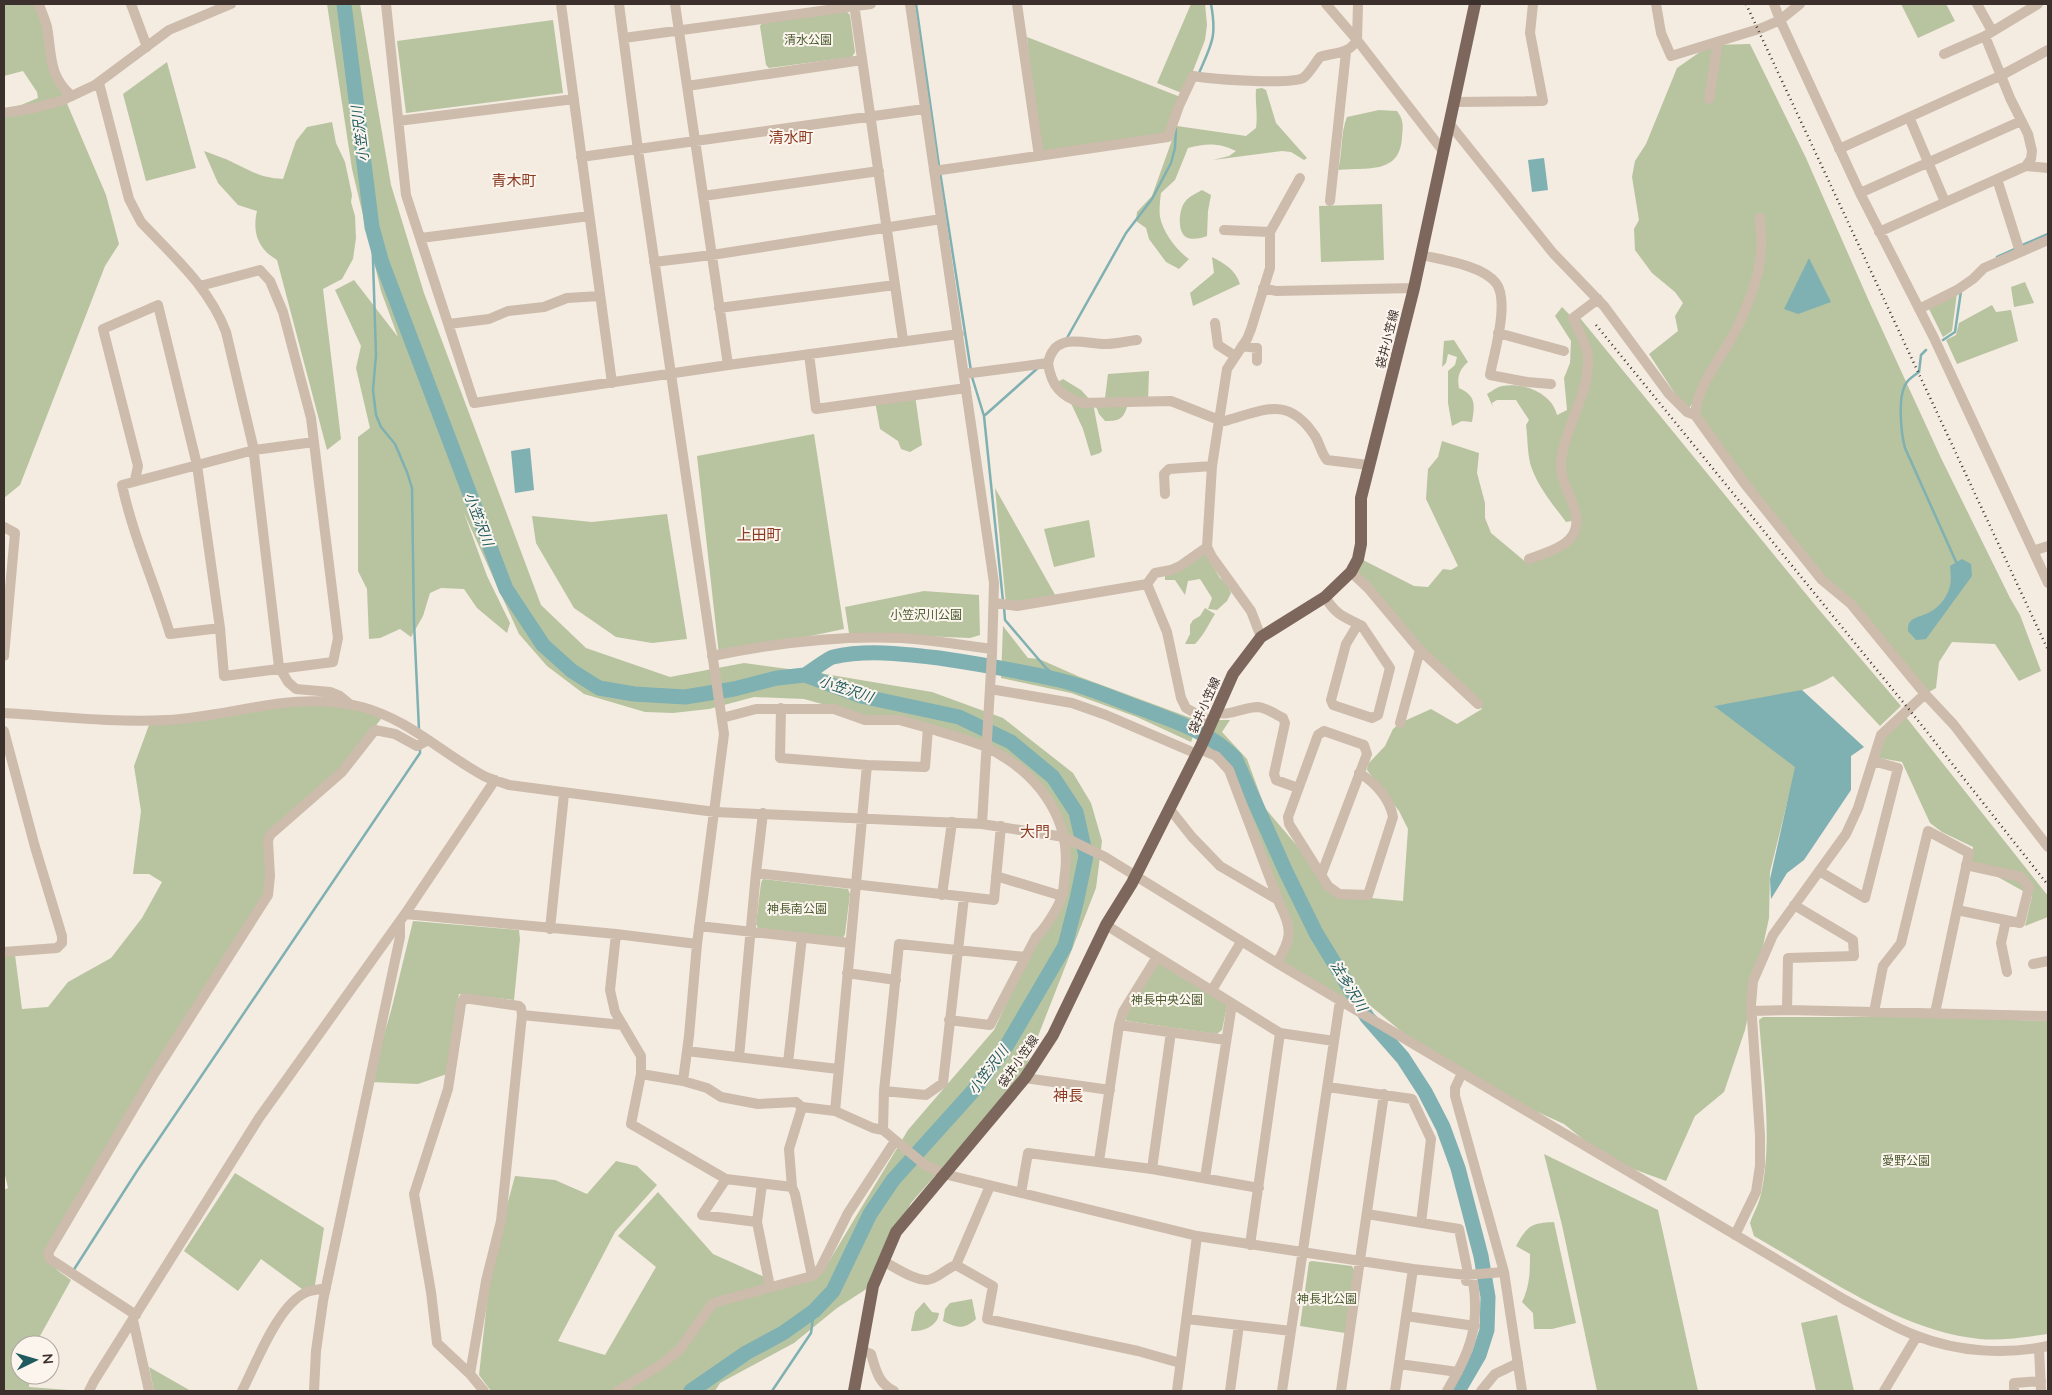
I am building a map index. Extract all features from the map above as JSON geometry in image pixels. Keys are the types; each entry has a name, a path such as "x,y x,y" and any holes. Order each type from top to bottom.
{"main road":[{"name":"袋井小笠線","path":"854,1391 873,1286 896,1232 1025,1078 1053,1035 1106,925 1134,876 1199,750 1233,674 1261,637 1325,597 1351,572 1358,559 1361,544 1361,498 1368,465 1414,288 1476,4"}],"street":[{"path":"39,4 46,25 52,67 57,80 72,96"},
{"path":"131,4 147,47"},
{"path":"4,113 34,108 72,96 99,83 169,30 230,4"},
{"path":"386,4 406,195 474,403 903,340 959,334"},
{"path":"561,4 612,383"},
{"path":"619,4 654,262 724,734 699,926 683,1081"},
{"path":"675,4 728,365"},
{"path":"624,38 872,4"},
{"path":"910,4 994,583 982,824"},
{"path":"1017,4 1039,156"},
{"path":"1326,4 1357,40 1443,151"},
{"path":"934,171 1168,137 1179,106 1193,76 1268,82 1296,80 1304,77 1320,56 1346,52 1352,48 1357,40 1358,4"},
{"path":"1454,102 1543,100 1530,33 1533,4"},
{"path":"1656,4 1660,33 1671,56 1758,30 1780,20 1800,4"},
{"path":"1774,4 1839,149 1919,309 2048,583"},
{"path":"1977,4 2010,98 2028,134 2032,151 2031,159 2026,166"},
{"path":"1944,54 1989,34 2038,4"},
{"path":"854,5 903,340"},
{"path":"1709,99 1718,42"},
{"path":"1839,149 2002,75 2048,50"},
{"path":"1330,201 1346,52"},
{"path":"687,86 862,60"},
{"path":"99,83 129,199 134,210 141,222 200,286 215,308 226,332 254,450 279,667 288,682 296,689 330,692 340,696 352,706"},
{"path":"398,121 574,99"},
{"path":"581,157 924,109"},
{"path":"1909,117 1946,202"},
{"path":"1860,193 2021,121"},
{"path":"1450,123 1552,253 1598,299 1669,394 1687,412 1695,415 1745,484 1822,580 1852,604 1925,694 1954,725 2048,847"},
{"path":"1879,232 2026,166 2048,168"},
{"path":"703,196 879,171"},
{"path":"1261,637 1251,611 1212,557 1207,547 1212,466 1227,369 1251,329 1270,268 1270,232 1300,178"},
{"path":"1997,179 2020,252"},
{"path":"421,238 589,216"},
{"path":"1695,415 1695,407 1705,382 1732,337 1756,275 1762,250 1760,218"},
{"path":"654,262 941,219"},
{"path":"1224,230 1270,232"},
{"path":"1919,309 1957,290 1973,279 1984,268 2048,240"},
{"path":"1421,255 1468,266 1488,276 1496,283 1501,292 1502,305 1490,374 1527,382 1551,384"},
{"path":"136,480 138,466 104,329 158,305 197,465 220,628 224,676 279,667 332,662 338,638 311,418 283,312 270,281 260,270 200,286"},
{"path":"719,308 895,285"},
{"path":"1263,288 1276,291 1414,288"},
{"path":"448,324 489,319 508,311 544,307 567,298 600,296"},
{"path":"1529,560 1557,547 1572,537 1576,528 1576,514 1563,479 1561,465 1564,449 1587,381 1588,355 1574,318 1598,299"},
{"path":"1215,324 1218,345 1235,356"},
{"path":"1498,334 1564,351"},
{"path":"1138,340 1107,344 1069,342 1059,344 1050,352 1048,363 1054,384 1071,400 1082,403 1171,400 1219,420 1226,421 1272,408 1282,408 1295,415 1308,427 1327,460 1368,465"},
{"path":"1242,346 1257,348 1257,361"},
{"path":"809,354 816,408 966,388"},
{"path":"964,374 1048,363"},
{"path":"220,628 170,634 160,598 129,517 122,485 254,450 314,442"},
{"path":"1165,494 1164,474 1169,469 1212,466"},
{"path":"4,527 14,533 4,656"},
{"path":"2033,551 2048,546"},
{"path":"994,603 1017,606 1147,584 1155,573 1180,566 1207,547"},
{"path":"1351,572 1368,588 1420,650 1478,704"},
{"path":"1147,584 1167,632 1181,698 1186,708 1212,720 1245,709 1258,707 1267,709 1283,718 1285,723 1274,774 1276,780 1298,788"},
{"path":"1325,597 1334,612 1358,624 1362,626 1390,668 1378,715 1372,718 1333,705 1331,700 1346,644 1358,624"},
{"path":"713,659 792,641 862,637 902,638 992,652"},
{"path":"1400,723 1420,650"},
{"path":"990,684 1072,703 1216,756 1229,770 1286,917 1288,944 1277,963"},
{"path":"1735,1235 1756,1192 1760,1166 1760,1135 1751,1011 1753,981 1773,935 1850,825 1858,808 1881,735 1925,694"},
{"path":"4,713 165,720 217,714 291,701 326,701 377,712 428,740 467,766 509,785 564,794 715,812 863,817 982,824 1065,838 1105,857 1241,942 1845,1300 1917,1336 1954,1346 2002,1352 2044,1347 2041,1386 2014,1383 2014,1391"},
{"path":"721,713 781,708 834,709 865,720 899,720 986,746 1011,762 1047,797 1058,814 1065,838 1066,867 1062,896 1043,930 1036,937 990,1025 949,1020"},
{"path":"781,708 780,758 867,766 925,767 928,728"},
{"path":"149,1391 134,1317 50,1259 48,1253 154,1074 268,895 270,876 268,841 270,835 342,772 375,730 395,734 417,746 428,740"},
{"path":"4,731 35,847 62,936 62,943 57,948 4,952"},
{"path":"1322,873 1359,773 1367,754 1364,745 1324,731 1318,735 1288,817 1289,824 1322,873 1328,886 1339,894 1368,896 1393,818 1391,808 1371,780 1359,773"},
{"path":"1819,871 1865,898 1898,768 1873,761"},
{"path":"835,1111 867,766"},
{"path":"89,1391 259,1118 403,917 495,780"},
{"path":"550,929 564,794"},
{"path":"1169,808 1192,837 1220,866 1278,900"},
{"path":"739,1057 763,813"},
{"path":"942,895 952,822"},
{"path":"756,874 994,900 1001,826"},
{"path":"1874,1012 1883,966 1901,943 1928,832 1969,852 1935,1013"},
{"path":"1957,910 2020,923 2028,887 2021,877 1966,865"},
{"path":"996,876 1062,896"},
{"path":"884,1091 926,1095 943,1083 964,897"},
{"path":"1787,1010 1788,958 1854,956 1853,940 1794,905"},
{"path":"403,917 616,934 697,944"},
{"path":"314,1391 316,1351 326,1288 403,917"},
{"path":"2006,920 2001,943 2007,972"},
{"path":"1106,925 1280,1033 1334,1041"},
{"path":"699,926 850,943"},
{"path":"616,934 610,990 615,1012 641,1056 641,1074 631,1124 726,1179 792,1187"},
{"path":"788,1063 802,937"},
{"path":"1212,990 1241,942"},
{"path":"883,1130 884,1091 899,944 1026,957"},
{"path":"1099,1162 1118,1025 1122,1012 1157,957"},
{"path":"2033,964 2048,961"},
{"path":"847,973 896,980"},
{"path":"470,1374 486,1281 501,1221 522,1015 519,1006 464,998 461,1004 448,1089 414,1194 437,1343 470,1374 484,1391"},
{"path":"1282,1391 1340,1001"},
{"path":"1205,1178 1232,1004"},
{"path":"1751,1011 1787,1010 2048,1016"},
{"path":"522,1015 623,1025"},
{"path":"1118,1025 1226,1040"},
{"path":"1152,1169 1171,1032"},
{"path":"1250,1245 1280,1033"},
{"path":"687,1051 838,1069"},
{"path":"1462,1073 1455,1088 1455,1096 1500,1273 1522,1391"},
{"path":"641,1074 683,1081 707,1088 720,1097 758,1104 796,1102 802,1107 835,1111 873,1128 883,1130 925,1165 944,1174 1196,1236 1413,1269 1466,1275 1500,1273"},
{"path":"1025,1078 1110,1090"},
{"path":"1328,1087 1412,1099 1431,1139 1421,1223"},
{"path":"1341,1391 1384,1094"},
{"path":"802,1107 788,1149 792,1187 812,1276"},
{"path":"618,1391 662,1364 680,1349 713,1303 812,1276 820,1269 848,1213 897,1143"},
{"path":"1021,1193 1028,1153 1152,1169 1259,1188"},
{"path":"726,1179 702,1215 757,1222"},
{"path":"762,1184 757,1222 770,1287"},
{"path":"883,1261 920,1280 931,1280 946,1269 956,1265 990,1186"},
{"path":"1367,1214 1459,1229 1467,1268 1466,1281 1474,1281 1476,1295 1475,1326 1467,1355 1447,1391"},
{"path":"1177,1391 1196,1236"},
{"path":"956,1265 993,1286 987,1319 1138,1351 1180,1363"},
{"path":"1395,1391 1413,1269"},
{"path":"242,1391 278,1320 288,1306 306,1292 326,1288"},
{"path":"1406,1316 1475,1326"},
{"path":"1187,1319 1291,1331"},
{"path":"1230,1391 1239,1325"},
{"path":"1884,1391 1917,1336"},
{"path":"862,1350 872,1354 878,1378 885,1387 894,1391"},
{"path":"1481,1391 1495,1374 1518,1363"},
{"path":"1399,1364 1458,1372"}],"green space":[{"path":"4,4 37,4 57,80 106,195 119,244 105,266 20,485 4,498 4,112 38,98 37,92 23,71 4,76"},
{"path":"327,4 360,4 391,185 424,293 541,605 586,648 670,677 744,663 819,673 932,692 1003,718 1073,773 1091,803 1102,841 1096,888 1022,1077 911,1203 868,1288 837,1308 794,1343 720,1383 715,1391 491,1391 479,1375 491,1265 515,1176 555,1180 587,1194 616,1161 637,1166 657,1185 615,1232 558,1341 605,1355 656,1267 618,1236 658,1192 713,1254 780,1284 822,1273 908,1130 994,1030 1038,936 1066,887 1064,827 1020,770 958,737 865,716 804,699 754,697 709,709 673,713 645,712 584,694 547,666 519,634 464,513 487,576 510,623 507,633 477,608 464,589 441,588 430,593 423,616 411,637 400,629 380,638 369,639 367,589 358,571 358,437 370,428 356,368 361,346 335,290 354,280 398,337 381,291 352,169"},
{"path":"1191,4 1205,4 1207,25 1205,40 1184,94 1157,83"},
{"path":"1901,4 1946,4 1955,21 1918,38"},
{"name":"清水公園","path":"846,11 850,15 855,52 852,57 769,68 766,65 760,26 763,22"},
{"path":"553,20 563,93 406,113 397,41"},
{"path":"1027,37 1183,98 1168,137 1038,151"},
{"path":"1750,44 1806,158 1941,458 2020,615 2041,671 2019,681 1995,644 1952,642 1939,662 1936,688 1929,692 1813,569 1695,415 1705,382 1687,412 1649,354 1678,331 1675,316 1683,303 1675,292 1652,273 1635,250 1634,229 1639,220 1632,177 1635,161 1646,144 1677,68 1710,45"},
{"path":"167,62 196,168 146,181 123,94"},
{"path":"1262,88 1266,90 1276,123 1307,158 1304,160 1291,152 1282,151 1213,160 1229,156 1236,151 1224,146 1213,145 1188,148 1175,180 1161,193 1160,202 1160,217 1167,235 1175,246 1189,259 1179,269 1166,262 1149,239 1146,228 1136,221 1137,212 1152,196 1177,126 1246,136 1256,128 1256,89"},
{"path":"1379,110 1397,111 1402,120 1403,130 1400,149 1395,158 1380,167 1338,170 1343,130 1347,117"},
{"path":"332,122 336,143 345,162 352,195 351,202 355,216 356,238 353,259 342,279 323,289 341,439 327,450 277,260 265,251 256,233 257,211 238,205 218,183 204,151 257,174 283,179 296,141 307,127"},
{"path":"1202,190 1211,195 1207,236 1195,239 1188,238 1184,236 1181,228 1180,218 1182,209 1189,198"},
{"path":"1382,204 1384,260 1321,262 1319,206"},
{"path":"1212,257 1232,271 1240,284 1193,306 1190,293 1214,273"},
{"path":"2025,282 2034,303 2014,307 2011,287"},
{"path":"1957,293 1952,331 1943,337 1928,307"},
{"path":"1992,305 1996,312 2011,310 2018,341 1957,364 1946,340 1956,335 1959,323"},
{"path":"1562,307 1576,324 1580,318 1815,605 1901,706 1880,726 1833,676 1806,689 1791,693 1715,706 1796,767 1770,872 1769,918 1745,1030 1724,1092 1695,1116 1666,1181 1609,1160 1564,1124 1492,1091 1426,1052 1366,1002 1355,1006 1277,963 1288,944 1287,920 1229,770 1199,749 1218,720 1230,720 1222,732 1247,759 1265,808 1339,895 1403,901 1408,829 1399,811 1367,770 1368,764 1385,746 1393,729 1400,723 1431,709 1457,724 1482,709 1420,650 1352,569 1363,560 1414,586 1428,587 1443,569 1451,570 1458,566 1426,499 1428,469 1438,457 1442,441 1479,453 1477,473 1485,503 1485,518 1491,533 1527,563 1572,537 1572,521 1566,522 1552,503 1535,476 1530,464 1526,425 1529,420 1516,400 1497,400 1492,403 1493,407 1487,394 1502,386 1519,386 1543,395 1554,407 1557,415 1567,410 1564,378 1570,363 1571,341 1555,316"},
{"path":"1454,340 1468,362 1459,374 1459,388 1469,394 1473,401 1474,410 1472,422 1462,421 1452,426 1448,403 1448,371 1455,365 1457,357 1448,354 1446,363 1442,367 1444,341"},
{"path":"1149,371 1148,401 1123,402 1127,407 1124,415 1117,420 1105,421 1099,414 1093,399 1105,398 1108,374"},
{"path":"1063,379 1081,390 1093,403 1102,451 1100,453 1091,456 1083,429 1069,399 1054,384"},
{"path":"915,395 922,445 910,452 901,449 898,441 880,429 875,401"},
{"path":"814,434 844,629 719,655 697,456"},
{"path":"995,488 1058,600 1006,604"},
{"path":"667,514 687,639 652,643 616,637 574,608 536,543 532,516 592,522"},
{"path":"1089,520 1095,557 1054,567 1044,529"},
{"path":"1205,553 1220,578 1226,582 1231,593 1227,601 1217,610 1208,609 1212,598 1200,579 1188,581 1185,595 1175,580 1165,580 1165,574"},
{"name":"小笠沢川公園","path":"924,591 979,595 980,635 970,638 849,633 845,607"},
{"path":"1205,608 1215,614 1195,644 1185,644 1190,634 1190,625 1193,620 1200,616"},
{"path":"1003,626 1028,658 1039,659 1080,677 1199,721 1191,742 1137,717 1071,693 1001,678"},
{"path":"328,701 384,715 337,776 270,835 268,895 48,1253 57,1270 71,1280 41,1335 10,1335 10,1385 29,1385 29,1387 82,1391 4,1391 4,1190 8,1188 4,1171 4,955 15,955 22,1009 48,1007 68,982 111,958 142,918 162,882 149,874 133,874 141,811 134,766 149,725"},
{"path":"1906,717 2048,896 2048,917 2025,926 2032,896 1971,862 1973,847 1942,832 1930,823 1902,762 1874,757 1879,740"},
{"name":"神長南公園","path":"763,879 848,889 850,894 843,938 758,928 756,924"},
{"path":"413,921 519,930 520,939 514,1000 459,994 447,1074 418,1084 370,1082 391,1011"},
{"name":"神長中央公園","path":"1160,962 1225,1003 1227,1006 1222,1030 1217,1034 1127,1021 1124,1017 1156,964"},
{"name":"愛野公園","path":"1763,1017 1918,1017 2048,1021 2048,1334 2005,1339 1980,1339 1950,1334 1921,1325 1863,1299 1754,1236 1750,1223 1759,1201 1765,1173 1767,1130 1759,1020"},
{"path":"1544,1154 1658,1210 1698,1391 1597,1391 1562,1225"},
{"path":"235,1173 324,1228 314,1291 306,1292 261,1259 238,1291 184,1251"},
{"path":"1554,1222 1576,1323 1552,1329 1534,1329 1533,1313 1522,1302 1530,1272 1530,1254 1516,1246 1530,1227 1540,1223"},
{"name":"神長北公園","path":"1309,1262 1352,1266 1354,1270 1345,1333 1300,1326"},
{"path":"972,1299 976,1319 972,1323 960,1327 943,1321 945,1309 950,1303"},
{"path":"924,1302 932,1312 939,1313 938,1318 929,1327 911,1331 915,1312"},
{"path":"1837,1315 1854,1391 1816,1391 1801,1323"},
{"path":"149,1367 191,1391 154,1391"}],"water":[{"path":"1544,158 1548,190 1532,192 1528,160"},
{"path":"1809,258 1831,302 1798,314 1784,309"},
{"path":"530,448 534,490 515,493 511,451"},
{"path":"1962,559 1971,564 1972,576 1926,639 1916,640 1908,631 1908,626 1912,620 1933,610 1942,602 1950,587 1950,566"},
{"path":"1802,690 1864,747 1851,756 1851,790 1804,860 1787,873 1771,899 1770,879 1795,767 1714,706"}],"waterway":[{"name":"小笠沢川","path":"344,4 372,227 382,263 506,589 543,645 572,671 599,688 634,694 685,697 734,689 777,678 805,675 861,696 959,717 1011,742 1053,777 1076,812 1086,856 1065,946 1007,1045 974,1090 893,1180 870,1214 833,1291 814,1311 783,1333 746,1353 691,1391"},
{"path":"916,4 939,166"},
{"path":"1199,73 1212,40 1213,15 1211,4"},
{"path":"1067,338 1126,233 1152,199 1171,163 1175,148 1176,128"},
{"path":"940,172 971,371"},
{"path":"372,228 376,355 373,390 376,415 381,427 395,444 412,488 414,622 419,730"},
{"path":"2020,246 2048,234"},
{"path":"1997,257 2015,249"},
{"path":"1943,340 1955,332 1961,291"},
{"path":"1926,350 1921,355 1919,372 1908,381 1904,388 1901,405 1902,433 1905,448 1957,564"},
{"path":"984,416 1039,367"},
{"path":"972,377 984,416 1003,601"},
{"path":"1004,607 1005,620 1046,668 1061,681"},
{"name":"法多沢川","path":"805,675 833,657 859,653 939,658 1014,671 1081,686 1170,719 1215,741 1235,758 1286,872 1316,933 1367,1017 1403,1058 1425,1092 1443,1127 1458,1168 1481,1256 1488,1297 1487,1330 1479,1355 1458,1391"},
{"path":"73,1271 137,1171 420,753 420,748"},
{"path":"772,1391 811,1333 814,1311"}],"railway":[{"path":"1746,4 2048,650"},
{"path":"1596,325 1916,718 2048,885"}],"district":[{"name":"清水町","path":"791,137"},
{"name":"青木町","path":"514,180"},
{"name":"上田町","path":"759,534"},
{"name":"大門","path":"1035,831"},
{"name":"神長","path":"1068,1095"}]}
